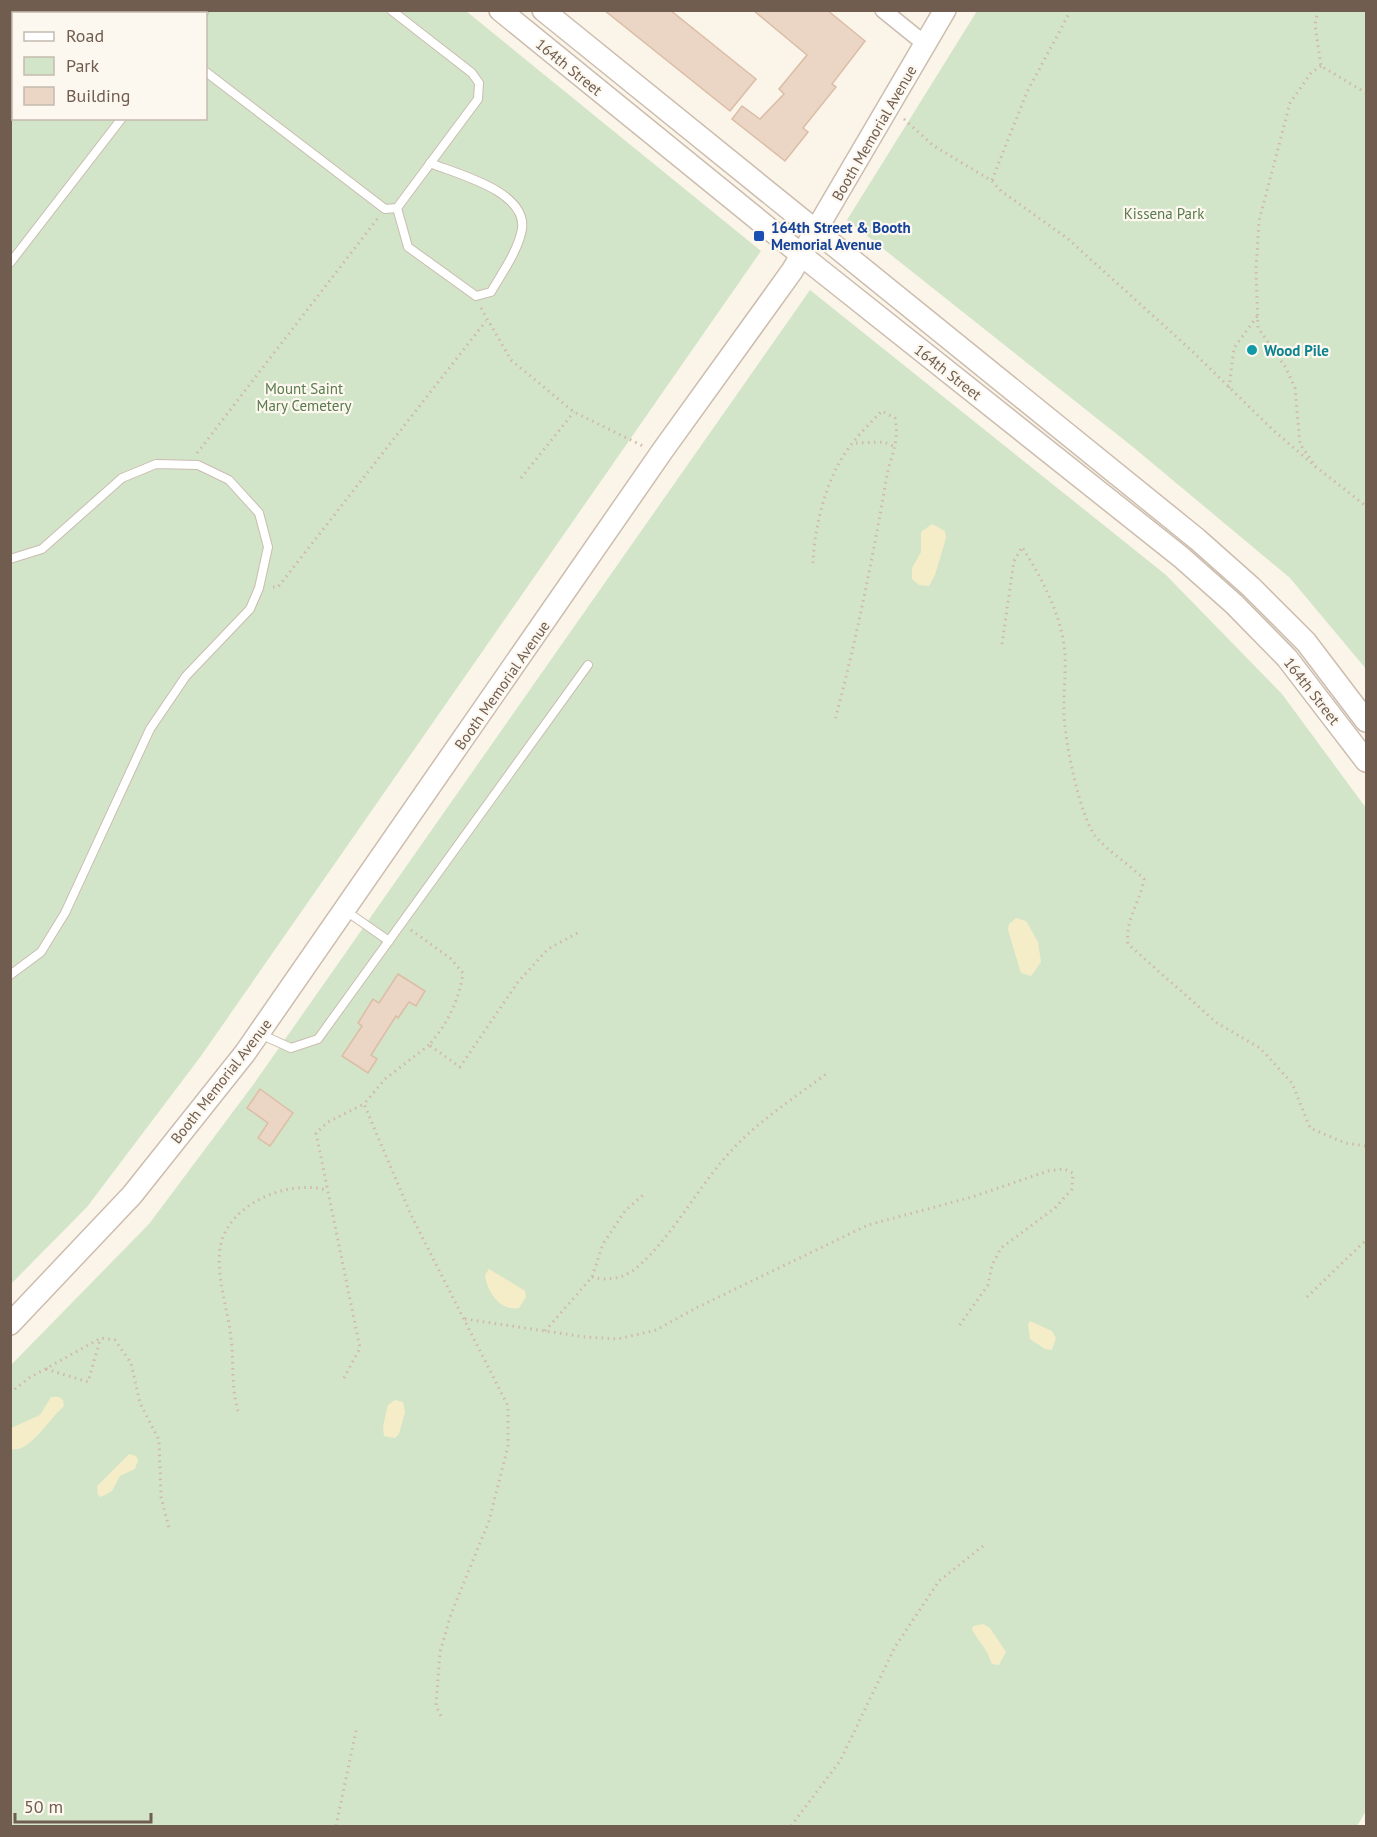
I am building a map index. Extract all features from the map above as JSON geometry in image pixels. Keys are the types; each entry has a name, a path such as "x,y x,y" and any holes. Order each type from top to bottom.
{"street":[{"name":"164th Street","path":"500,10 802,255 1181,557 1287,658 1366,762"},
{"name":"164th Street","path":"543,10 1197,538 1251,586 1305,642 1366,721"},
{"path":"883,10 925,44"},
{"name":"Booth Memorial Avenue","path":"10,1324 132,1194 259,1033 663,450 802,255 945,10"}],"lane":[{"path":"207,73 385,209 397,207 478,99 480,83 472,73 392,10"},
{"path":"10,263 120,120"},
{"path":"397,207 408,247 476,296 491,292 509,262 522,229 520,215 515,204 500,192 430,162"},
{"path":"10,559 42,549 122,478 156,464 198,465 229,480 259,513 268,547 259,588 250,609 186,676 163,707 150,729 65,913 41,952 10,975"},
{"path":"259,1033 291,1048 318,1039 588,665"},
{"path":"345,910 389,941"}],"path":[{"path":"992,181 1027,92 1071,10"},
{"path":"1318,10 1315,26 1321,66"},
{"path":"1321,66 1366,93"},
{"path":"1316,467 1300,444 1296,387 1286,368 1258,328 1256,270 1259,220 1290,103 1311,73 1321,66"},
{"path":"904,119 934,146 992,181 1001,192 1067,238 1316,467 1366,506"},
{"path":"188,465 385,209"},
{"path":"476,296 486,321 511,360 574,412 645,447"},
{"path":"1229,388 1234,348 1258,315"},
{"path":"259,588 278,587 486,321"},
{"path":"813,564 814,547 823,508 838,464 862,431 882,411 895,418 898,436 888,467 859,629 835,720"},
{"path":"521,478 574,412"},
{"path":"855,443 884,442 895,447"},
{"path":"1002,644 1014,561 1022,548 1040,577 1063,640 1064,716 1076,784 1086,818 1095,836 1144,879 1142,892 1126,929 1128,944 1217,1023 1260,1048 1292,1083 1310,1128 1345,1143 1366,1146"},
{"path":"344,1378 360,1348 316,1133 328,1122 364,1104 385,1079 429,1046 442,1030 460,994 463,973 450,958 402,923"},
{"path":"429,1046 460,1067 518,982 548,949 581,932"},
{"path":"592,1277 605,1281 633,1271 662,1239 730,1152 764,1119 826,1074"},
{"path":"364,1104 411,1215 508,1406 508,1446 489,1521 451,1614 440,1652 436,1706 443,1720"},
{"path":"465,1319 585,1338 618,1339 656,1330 698,1307 868,1226 972,1197 1047,1171 1064,1169 1073,1173 1072,1189 1055,1208 1002,1248 992,1265 988,1285 959,1326"},
{"path":"238,1411 233,1395 234,1365 230,1321 219,1278 220,1245 234,1221 272,1192 291,1187 313,1186 326,1190"},
{"path":"545,1331 592,1277 603,1244 626,1211 643,1195"},
{"path":"1307,1297 1366,1240"},
{"path":"46,1369 88,1382 101,1338"},
{"path":"10,1393 28,1377 101,1338 115,1340 131,1363 140,1403 159,1440 161,1497 169,1527"},
{"path":"791,1827 840,1761 895,1647 939,1581 983,1546"},
{"path":"336,1827 357,1726"}],"green space":[{"name":"Mount Saint Mary Cemetery","path":"11,11 466,11 761,251 201,1056 87,1207 11,1284"},
{"name":"Kissena Park","path":"977,11 1366,11 1366,669 1290,578 1133,447 847,220"},
{"path":"810,290 1166,575 1282,694 1366,808 1366,1811 1357,1826 11,1826 11,1365 149,1224 253,1085"}],"sand":[{"path":"932,524 945,531 946,538 935,575 929,586 919,585 912,579 912,568 921,552 921,532"},
{"path":"1016,918 1026,921 1038,942 1041,962 1031,976 1021,973 1008,930 1009,924"},
{"path":"489,1269 525,1291 526,1297 519,1308 500,1304 492,1294 485,1275"},
{"path":"1030,1321 1052,1331 1056,1338 1052,1350 1045,1349 1030,1339 1028,1325"},
{"path":"51,1397 59,1397 63,1400 64,1406 32,1441 18,1449 11,1449 11,1428 40,1415"},
{"path":"395,1400 403,1402 405,1412 399,1434 395,1438 384,1436 383,1426 388,1405"},
{"path":"129,1454 136,1456 138,1460 135,1469 120,1476 112,1491 101,1497 98,1495 97,1486"},
{"path":"983,1624 990,1628 1006,1652 999,1665 992,1664 972,1630 973,1626"}],"building":[{"path":"604,10 670,10 756,79 730,111"},
{"path":"753,10 827,10 865,41 832,84 836,87 803,128 808,132 785,161 732,119 742,106 760,119 784,94 779,89 807,55"},
{"path":"398,974 425,991 416,1006 409,1002 398,1018 396,1016 371,1055 377,1059 368,1073 342,1056 362,1026 358,1023 373,999 379,1003"},
{"path":"260,1089 293,1113 270,1146 258,1138 268,1123 247,1108"}],"place":[{"name":"164th Street & Booth Memorial Avenue","path":"759,236"},
{"name":"Wood Pile","path":"1252,350"}]}
